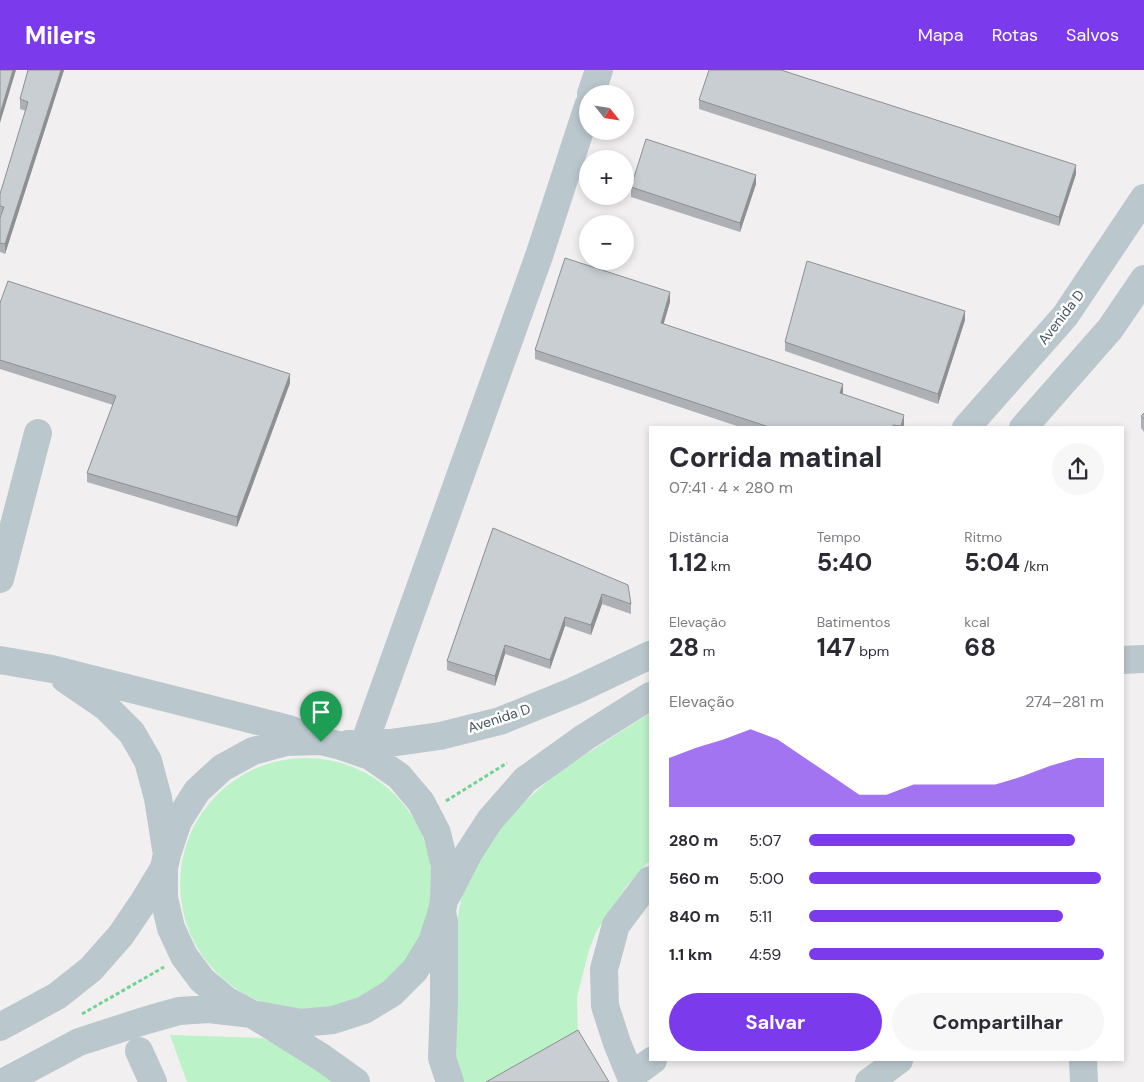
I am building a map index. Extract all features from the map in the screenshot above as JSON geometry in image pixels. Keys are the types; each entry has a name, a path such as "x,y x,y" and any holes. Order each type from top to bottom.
{"street":[{"path":"594,85 599,70"},
{"path":"341,743 539,256 579,134"},
{"name":"Avenida D","path":"968,426 1065,316 1144,198"},
{"path":"1024,426 1110,329 1144,279"},
{"path":"0,579 38,433"},
{"name":"Avenida D","path":"166,861 178,821 197,792 222,768 253,751 286,742 390,743 440,736 500,720 574,691 649,655"},
{"path":"1124,660 1144,659"},
{"path":"0,660 52,669 289,728 341,743 370,756 399,776 421,802 437,833 445,866 442,1058 450,1082"},
{"path":"52,669 106,707 132,733 148,761 158,798 166,861 164,898 171,928 184,956 202,980 226,1000 321,1057 356,1082"},
{"path":"4,1082 79,1042 180,1011 209,1009 252,1014 301,1023 333,1020 364,1010 392,993 415,970 432,942 443,906 468,854 490,820 525,780 585,737 649,697"},
{"path":"0,1026 57,996 91,969 121,935 144,901 166,861"},
{"path":"649,881 616,925 604,969 605,1006 617,1043 632,1079 652,1061"},
{"path":"139,1052 153,1082"},
{"path":"870,1082 898,1061"},
{"path":"1083,1061 1084,1082"}],"path":[{"path":"78,1016 184,956"}],"green space":[{"path":"649,714 649,862 626,887 596,932 589,950 577,997 578,1043 508,1082 459,1082 455,1068 453,940 464,885 473,867 513,812 558,772"},
{"path":"294,758 318,758 343,763 366,772 386,786 404,804 418,824 427,847 432,872 430,909 418,944 404,964 386,982 366,996 343,1005 318,1010 294,1010 269,1005 246,996 226,982 208,964 194,944 185,921 180,896 180,872 185,847 194,824 208,804 226,786 246,772 269,763"},
{"path":"170,1035 262,1038 301,1055 346,1082 187,1082"}],"building":[{"path":"0,70 13,70 0,114"},
{"path":"28,70 61,70 5,244 0,243 0,218 4,207 0,206 0,194 28,102 20,99"},
{"path":"709,70 781,70 1076,165 1059,217 699,100"},
{"path":"646,139 756,175 740,223 634,188 634,177"},
{"path":"565,258 579,263 579,270 602,270 670,292 661,323 843,384 840,393 904,415 901,426 766,426 535,350"},
{"path":"807,261 965,311 938,394 785,342"},
{"path":"8,281 290,374 237,517 87,473 116,396 0,360 0,303"},
{"path":"493,528 628,585 631,604 602,594 591,625 565,617 550,660 505,645 495,676 447,661"},
{"path":"578,1030 609,1082 486,1082"}],"route":[{"path":"286,742 321,742 338,744 370,756 399,776 421,802 437,833 445,866 444,901 432,942 415,970 392,993 364,1010 333,1020 301,1023 252,1014 226,1000 202,980 184,956 171,928 164,898 164,868 178,821 197,792 222,768 253,751 286,742"}]}
